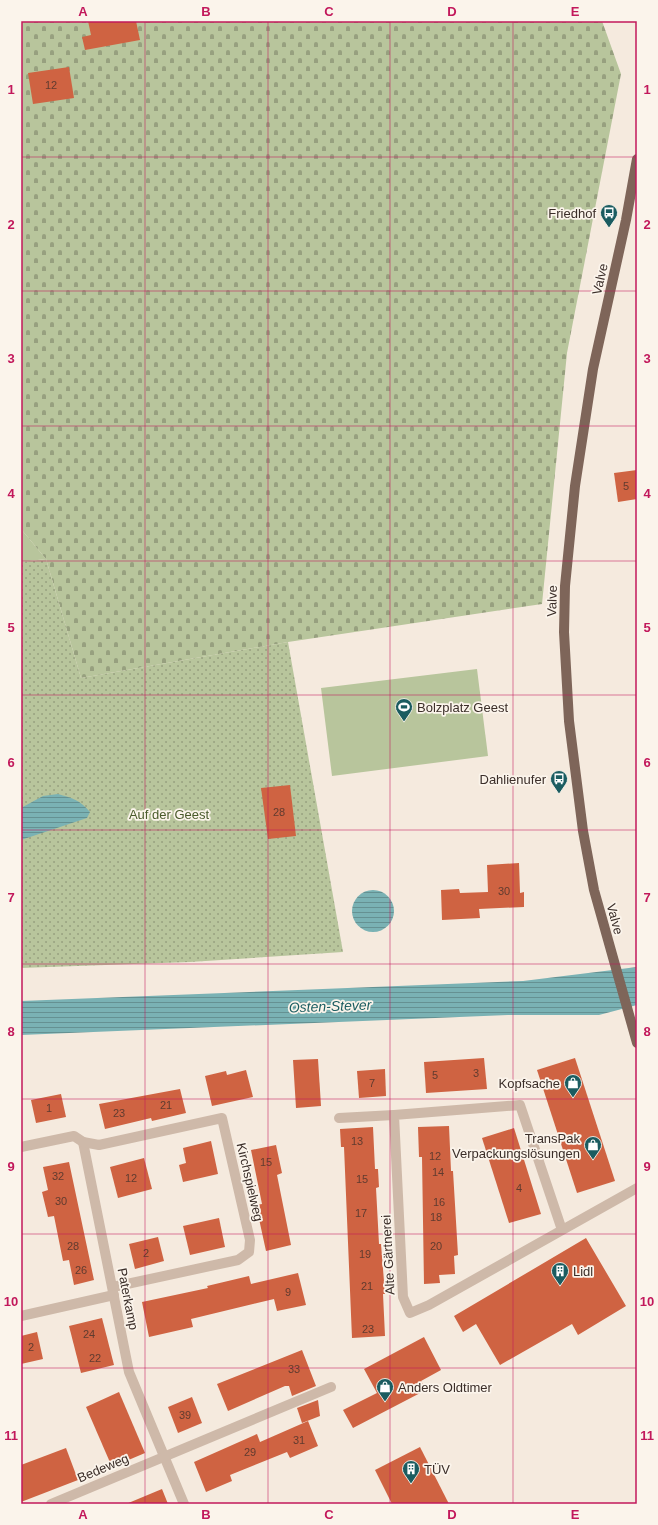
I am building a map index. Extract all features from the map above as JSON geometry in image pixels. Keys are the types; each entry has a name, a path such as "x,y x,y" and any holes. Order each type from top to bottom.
{"main road":[{"name":"Valve","path":"637,159 626,220 593,369 574,486 565,586 564,632 569,721 576,791 594,890 637,1043"}],"street":[{"path":"339,1118 520,1106 562,1230"},
{"name":"Alte Gärtnerei","path":"394,1115 402,1297 410,1313 429,1305 637,1188"},
{"name":"Kirchspielweg","path":"82,1142 99,1144 222,1118 250,1240 249,1252 238,1260 114,1291"},
{"path":"21,1147 74,1136 82,1142"},
{"name":"Paterkamp","path":"82,1142 114,1291 129,1372 184,1504"},
{"path":"21,1316 114,1291"},
{"path":"164,1456 331,1387"},
{"name":"Bedeweg","path":"51,1504 164,1456"}],"green space":[{"path":"21,21 602,21 621,74 567,353 542,604 288,642 81,678 46,559 21,529"},
{"path":"21,529 46,559 21,562"},
{"name":"Auf der Geest","path":"46,559 81,678 288,642 343,952 190,962 21,968 21,562"},
{"name":"Bolzplatz Geest","path":"477,669 488,756 332,776 321,688"}],"water":[{"path":"58,794 72,798 83,805 90,812 87,818 21,840 21,808 43,796"},
{"path":"369,890 377,890 388,896 394,907 394,915 388,926 377,932 369,932 358,926 352,915 352,907 358,896"},
{"name":"Osten-Stever","path":"637,967 637,1005 599,1015 508,1015 21,1035 21,1001 523,981"}],"building":[{"path":"88,21 136,21 140,40 85,50 82,37 91,35"},
{"path":"69,67 74,98 33,104 28,73"},
{"path":"637,470 637,499 618,502 614,473"},
{"path":"290,785 296,836 268,839 261,788"},
{"path":"519,863 520,893 524,892 524,907 479,909 480,918 442,920 441,890 459,889 460,893 488,892 487,865"},
{"path":"484,1058 487,1089 426,1093 424,1062"},
{"path":"575,1058 615,1181 577,1193 537,1070"},
{"path":"318,1059 321,1106 296,1108 293,1060"},
{"path":"385,1069 386,1096 359,1098 357,1071"},
{"path":"246,1070 253,1097 212,1106 205,1076 226,1071 227,1075"},
{"path":"180,1089 186,1113 152,1121 151,1118 105,1129 99,1104"},
{"path":"61,1094 66,1117 36,1123 31,1100"},
{"path":"449,1126 458,1255 454,1256 455,1274 439,1275 440,1283 424,1284 422,1157 419,1157 418,1127"},
{"path":"373,1127 375,1169 378,1169 379,1187 376,1188 379,1244 381,1244 385,1294 383,1294 385,1336 352,1338 344,1147 341,1147 340,1129"},
{"path":"514,1128 541,1214 509,1223 482,1138"},
{"path":"211,1141 218,1174 183,1182 179,1165 186,1163 183,1148"},
{"path":"276,1145 282,1173 277,1175 291,1245 266,1251 256,1205 262,1204 251,1150"},
{"path":"144,1158 152,1189 118,1198 110,1167"},
{"path":"69,1162 94,1280 74,1285 69,1260 63,1261 54,1216 48,1217 42,1192 48,1190 43,1167"},
{"path":"219,1218 225,1247 190,1255 183,1226"},
{"path":"158,1237 164,1261 135,1269 129,1244"},
{"name":"Lidl","path":"586,1238 626,1306 578,1335 572,1324 500,1365 476,1324 463,1332 454,1316"},
{"path":"298,1273 306,1305 277,1311 274,1299 191,1319 193,1327 149,1337 142,1302 208,1288 207,1286 249,1276 251,1284"},
{"path":"102,1318 114,1365 81,1373 69,1326"},
{"path":"37,1332 43,1359 21,1364 21,1336"},
{"path":"424,1337 441,1370 421,1381 426,1390 353,1428 343,1410 377,1393 364,1369"},
{"path":"302,1350 316,1386 292,1396 289,1386 285,1386 228,1411 217,1384"},
{"path":"119,1392 145,1453 112,1467 86,1407"},
{"path":"192,1397 202,1423 178,1433 168,1407"},
{"path":"318,1400 320,1416 302,1423 297,1408"},
{"path":"308,1421 318,1446 290,1458 287,1452 230,1475 232,1481 206,1492 194,1462 257,1434 260,1442"},
{"name":"TÜV","path":"420,1447 449,1504 392,1504 375,1470"},
{"path":"66,1448 78,1480 21,1502 21,1465"},
{"path":"162,1489 168,1504 126,1504"}],"place":[{"name":"Friedhof","path":"609,228"},
{"name":"Bolzplatz Geest","path":"404,722"},
{"name":"Dahlienufer","path":"559,794"},
{"name":"Kopfsache","path":"573,1098"},
{"name":"TransPak Verpackungslösungen","path":"593,1160"},
{"name":"Lidl","path":"560,1286"},
{"name":"Anders Oldtimer","path":"385,1402"},
{"name":"TÜV","path":"411,1484"}]}
